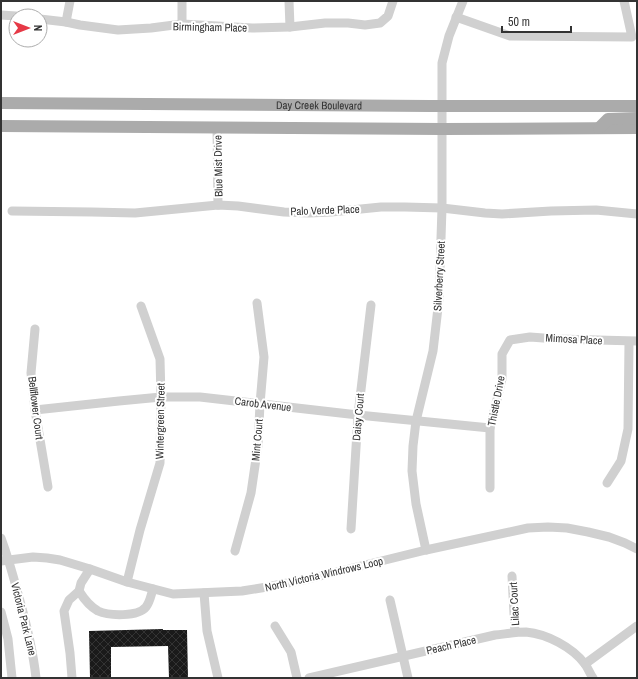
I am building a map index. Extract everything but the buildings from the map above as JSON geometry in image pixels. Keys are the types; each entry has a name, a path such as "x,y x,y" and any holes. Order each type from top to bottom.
{"main road":[{"name":"Day Creek Boulevard","path":"1,103 637,106"},
{"path":"600,128 608,119 637,118"},
{"name":"Day Creek Boulevard","path":"1,126 442,129 637,128"}],"street":[{"path":"66,22 70,1"},
{"path":"182,1 182,24"},
{"path":"289,1 290,27"},
{"name":"Birmingham Place","path":"48,20 118,30 182,24 252,28 290,27 325,23 365,25 380,23 388,16 393,1"},
{"name":"Silverberry Street","path":"426,550 416,504 412,471 413,446 416,421 433,351 439,299 442,208 442,63 449,36 463,1"},
{"path":"456,17 510,36 632,37 624,1"},
{"name":"Blue Mist Drive","path":"217,127 218,205"},
{"name":"Palo Verde Place","path":"12,211 135,213 218,205 309,213 381,207 405,207 442,208 502,214 596,210 637,214"},
{"name":"Mint Court","path":"236,551 251,493 258,445 264,357 257,303"},
{"name":"Daisy Court","path":"351,529 358,415 371,305"},
{"name":"Wintergreen Street","path":"127,582 140,530 160,463 162,398 160,359 141,306"},
{"name":"Bellflower Court","path":"35,329 31,373 35,410 48,487"},
{"name":"Mimosa Place","path":"510,340 530,337 633,341"},
{"name":"Thistle Drive","path":"490,488 490,428 502,379 502,354 510,340"},
{"path":"607,484 621,461 628,429 633,341"},
{"name":"Carob Avenue","path":"35,410 119,401 200,397 490,428"},
{"name":"North Victoria Windrows Loop","path":"5,561 33,557 60,560 127,582 173,594 242,592 308,579 426,550 528,528 567,528 588,532 609,537 637,549"},
{"name":"Victoria Park Lane","path":"1,538 5,561 28,628 36,678"},
{"path":"72,678 64,611 69,600 79,591 81,583 90,569"},
{"name":"Lilac Court","path":"512,576 515,632"},
{"path":"79,591 85,600 99,611 129,614 140,612 146,606 153,589"},
{"path":"204,593 207,632 218,678"},
{"path":"390,600 408,678"},
{"name":"Victoria Park Lane","path":"1,612 8,639 12,678"},
{"path":"276,626 291,652 297,678"},
{"path":"585,664 637,626"},
{"name":"Peach Place","path":"309,678 495,635 515,632 527,632 551,639 565,646 585,664 593,678"}]}
